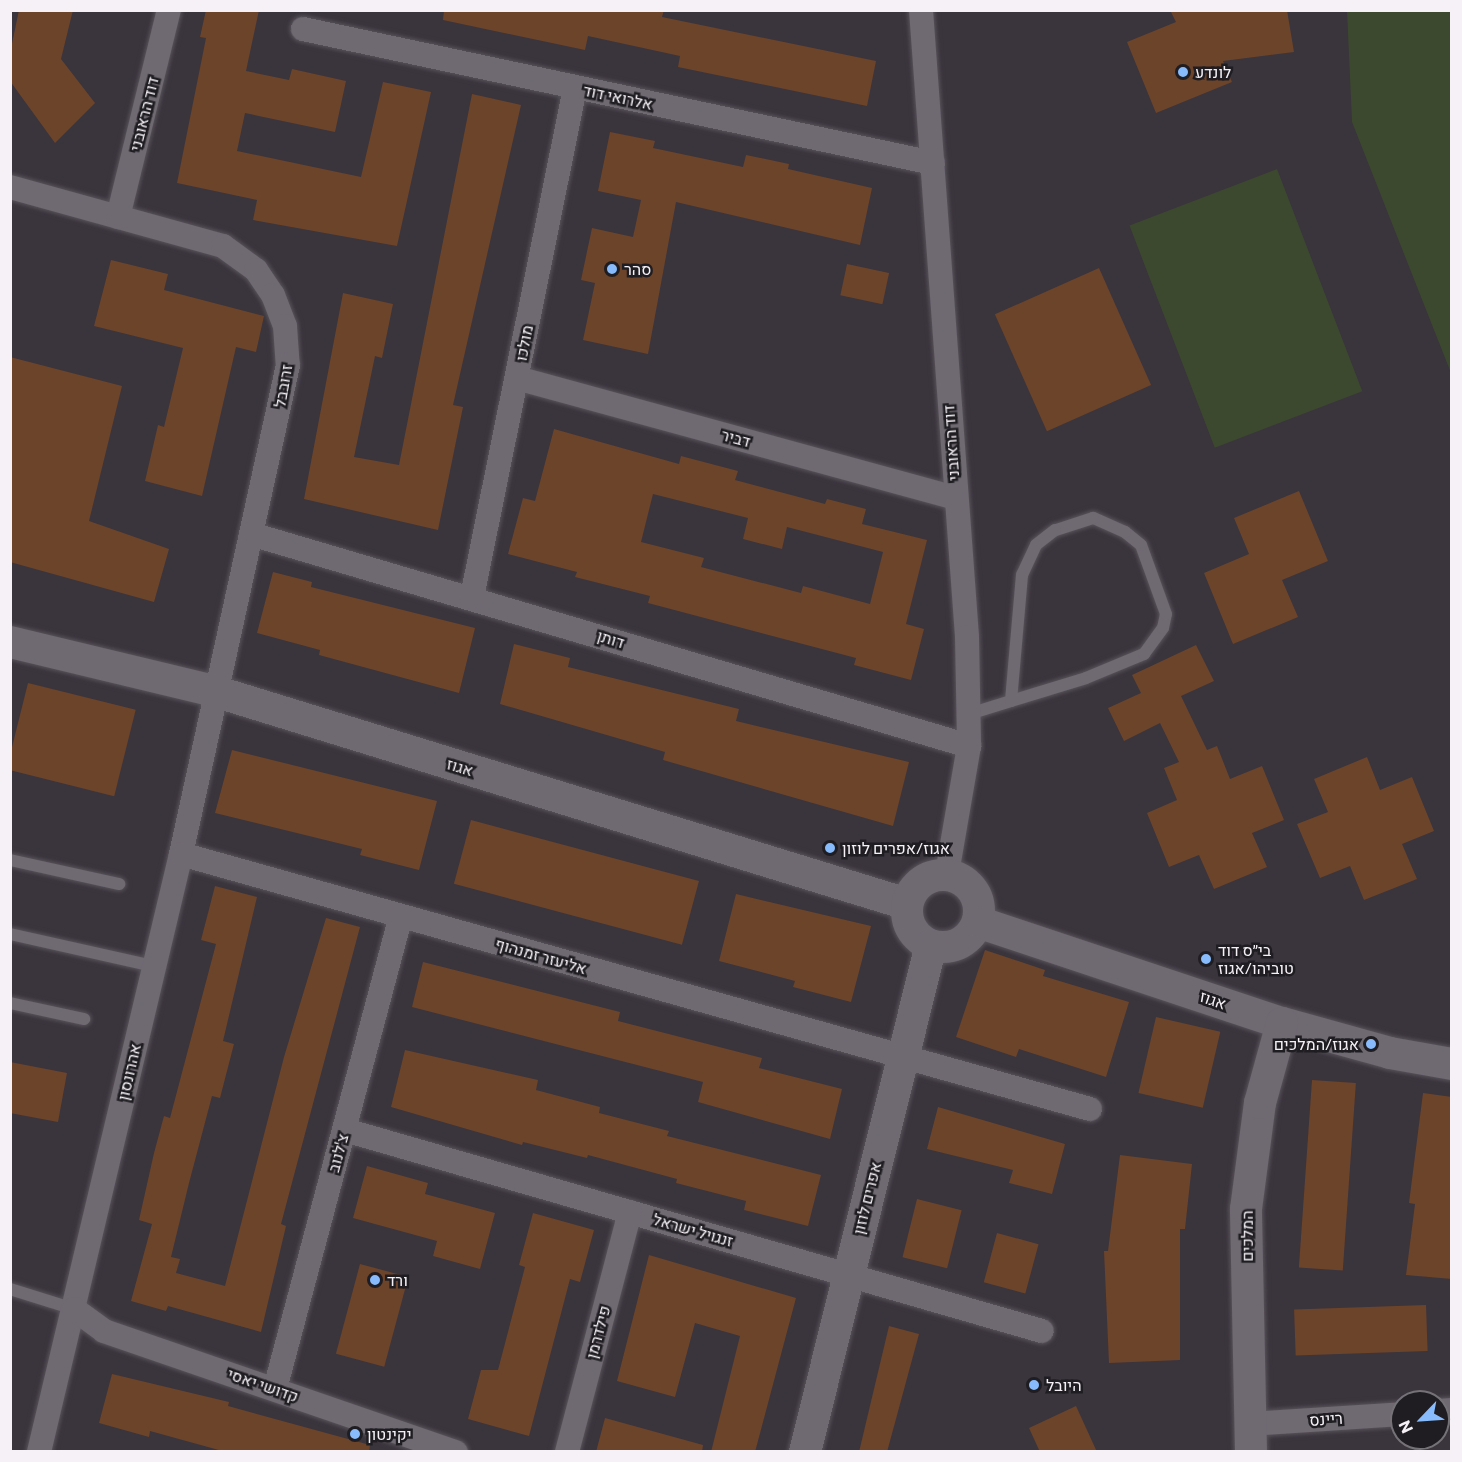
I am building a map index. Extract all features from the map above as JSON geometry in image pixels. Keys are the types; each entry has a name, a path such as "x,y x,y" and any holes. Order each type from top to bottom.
{"street":[{"name":"דוד הראובני","path":"118,217 169,10"},
{"name":"דוד הראובני","path":"921,10 967,637 969,746 947,874"},
{"name":"אלרואי דוד","path":"303,29 933,163"},
{"name":"מולכו","path":"472,597 576,88"},
{"name":"זרובבל","path":"10,187 223,246 256,270 273,295 285,326 288,365 214,691"},
{"name":"דביר","path":"517,378 955,498"},
{"name":"דותן","path":"251,534 472,597 969,746"},
{"name":"אגוז","path":"10,642 214,691 907,904"},
{"name":"אהרונסון","path":"39,1452 181,854 214,691"},
{"name":"אליעזר זמנהוף","path":"181,854 902,1059 1090,1109"},
{"path":"947,874 967,883 974,891 980,911 978,922 969,936 955,945 931,945 911,929 907,904 911,893 926,878 947,874"},
{"name":"צ'לנוב","path":"275,1389 401,916"},
{"name":"אגוז","path":"978,922 1282,1023 1390,1053 1452,1064"},
{"name":"אפרים לוזון","path":"806,1452 847,1275 931,945"},
{"name":"המלכים","path":"1250,1438 1246,1209 1260,1103 1282,1023"},
{"name":"זנגויל ישראל","path":"345,1130 1042,1331"},
{"name":"פילדרמן","path":"567,1452 630,1212"},
{"name":"קדושי יאסי","path":"74,1309 104,1330 456,1452"},
{"name":"ריינס","path":"1250,1438 1390,1416"}],"lane":[{"path":"969,714 1086,678 1144,654 1162,628 1166,614 1141,545 1125,532 1093,518 1055,530 1036,545 1022,574 1011,701"},
{"path":"10,860 119,884"},
{"path":"10,934 153,966"},
{"path":"10,1003 84,1019"},
{"path":"10,1289 74,1309"}],"green space":[{"path":"1347,11 1451,11 1451,373 1352,122"},
{"path":"1277,169 1362,391 1215,448 1129,226"}],"building":[{"path":"19,10 73,10 61,59 95,103 55,143 10,81 10,53"},
{"path":"206,10 259,10 246,71 289,80 292,69 346,81 335,132 245,113 237,151 361,177 383,82 431,92 397,246 253,220 257,200 177,183 206,38 200,37"},
{"path":"444,10 664,10 662,17 876,61 867,106 678,67 680,56 588,36 585,50 443,20"},
{"name":"לונדע","path":"1170,10 1287,10 1294,52 1223,61 1232,82 1156,113 1127,42 1176,22"},
{"path":"472,94 521,105 453,405 463,407 438,530 304,499 343,293 393,304 382,358 375,356 354,457 399,465"},
{"path":"610,132 655,141 653,148 743,167 746,155 789,164 788,169 872,188 860,245 676,202 648,354 583,340 595,283 581,280 592,228 633,237 641,200 598,191"},
{"path":"111,260 168,274 164,290 264,316 256,352 236,347 202,496 145,481 158,425 164,427 183,348 94,326"},
{"path":"847,264 889,273 882,304 840,295"},
{"path":"1099,268 1151,385 1047,431 995,314"},
{"path":"10,357 122,386 89,521 169,549 154,602 10,562"},
{"path":"554,429 679,464 681,456 738,471 735,480 825,504 827,499 866,509 862,524 927,540 906,624 924,629 911,680 854,665 856,658 648,603 650,596 575,577 577,572 508,554 523,498 535,501","holes":["653,494 748,518 743,539 782,549 787,527 883,552 870,604 803,586 801,593 701,567 704,558 641,542"]},
{"path":"1299,491 1328,561 1282,580 1298,617 1233,644 1204,573 1249,554 1234,518"},
{"path":"273,572 312,582 311,587 475,628 459,693 319,655 320,650 257,633"},
{"path":"514,644 570,658 568,667 739,709 736,721 909,762 893,826 663,760 665,752 500,704"},
{"path":"1196,645 1214,681 1181,696 1207,750 1217,746 1230,779 1262,766 1284,820 1252,833 1267,867 1214,889 1199,855 1169,867 1147,813 1177,800 1164,768 1179,762 1160,723 1124,741 1108,708 1141,693 1132,675"},
{"path":"28,683 136,710 114,796 10,770 10,755"},
{"path":"232,750 437,801 419,870 360,855 362,849 215,813"},
{"path":"1367,757 1380,790 1412,777 1434,831 1402,844 1417,879 1364,900 1350,866 1320,878 1297,824 1328,812 1314,779"},
{"path":"471,820 699,881 682,945 454,884"},
{"path":"215,886 257,897 223,1041 234,1044 220,1098 212,1096 189,1183 171,1257 180,1259 176,1273 225,1286 284,1057 326,918 360,927 281,1224 286,1226 261,1332 168,1306 166,1311 131,1301 152,1224 139,1220 154,1153 164,1116 170,1118 216,944 201,940"},
{"path":"736,894 871,926 851,1002 793,987 795,981 719,961"},
{"path":"985,950 1045,970 1043,976 1129,1002 1106,1077 1019,1049 1016,1057 956,1037"},
{"path":"423,962 620,1012 618,1021 762,1058 759,1068 842,1089 830,1139 698,1102 703,1082 412,1007"},
{"path":"1156,1017 1220,1032 1203,1108 1138,1093"},
{"path":"405,1050 538,1080 536,1090 600,1107 599,1113 669,1131 667,1136 821,1175 808,1226 744,1210 746,1201 676,1183 677,1179 588,1155 587,1158 523,1142 522,1145 391,1107"},
{"path":"10,1062 67,1073 58,1122 10,1113"},
{"path":"1312,1080 1356,1083 1343,1271 1299,1268"},
{"path":"1423,1093 1452,1097 1452,1279 1406,1275 1415,1204 1409,1203"},
{"path":"938,1107 1065,1144 1052,1194 1009,1183 1013,1170 927,1149"},
{"path":"1120,1155 1192,1164 1185,1229 1180,1229 1180,1360 1109,1363 1104,1251 1108,1251"},
{"path":"367,1166 428,1183 425,1194 495,1213 480,1269 433,1256 437,1241 353,1218"},
{"path":"917,1199 962,1210 947,1268 902,1257"},
{"path":"533,1213 594,1230 580,1282 570,1279 529,1436 468,1419 481,1370 498,1370 525,1267 519,1265"},
{"path":"997,1233 1039,1244 1025,1293 984,1282"},
{"path":"649,1255 796,1298 755,1452 711,1452 740,1336 695,1323 675,1397 617,1381"},
{"path":"360,1264 408,1277 384,1367 336,1354"},
{"path":"1426,1305 1428,1351 1296,1356 1294,1310"},
{"path":"889,1326 919,1334 887,1452 859,1452"},
{"path":"112,1374 229,1402 228,1406 370,1445 369,1452 226,1452 150,1431 149,1437 99,1423"},
{"path":"1076,1406 1097,1452 1040,1452 1029,1428"},
{"path":"605,1418 703,1445 702,1452 596,1452"}],"place":[{"name":"לונדע","path":"1183,72"},
{"name":"סהר","path":"612,269"},
{"name":"אגוז/אפרים לוזון","path":"830,848"},
{"name":"בי״ס דוד טוביהו/אגוז","path":"1206,959"},
{"name":"אגוז/המלכים","path":"1371,1044"},
{"name":"ורד","path":"375,1280"},
{"name":"היובל","path":"1034,1385"},
{"name":"יקינטון","path":"355,1434"}]}
